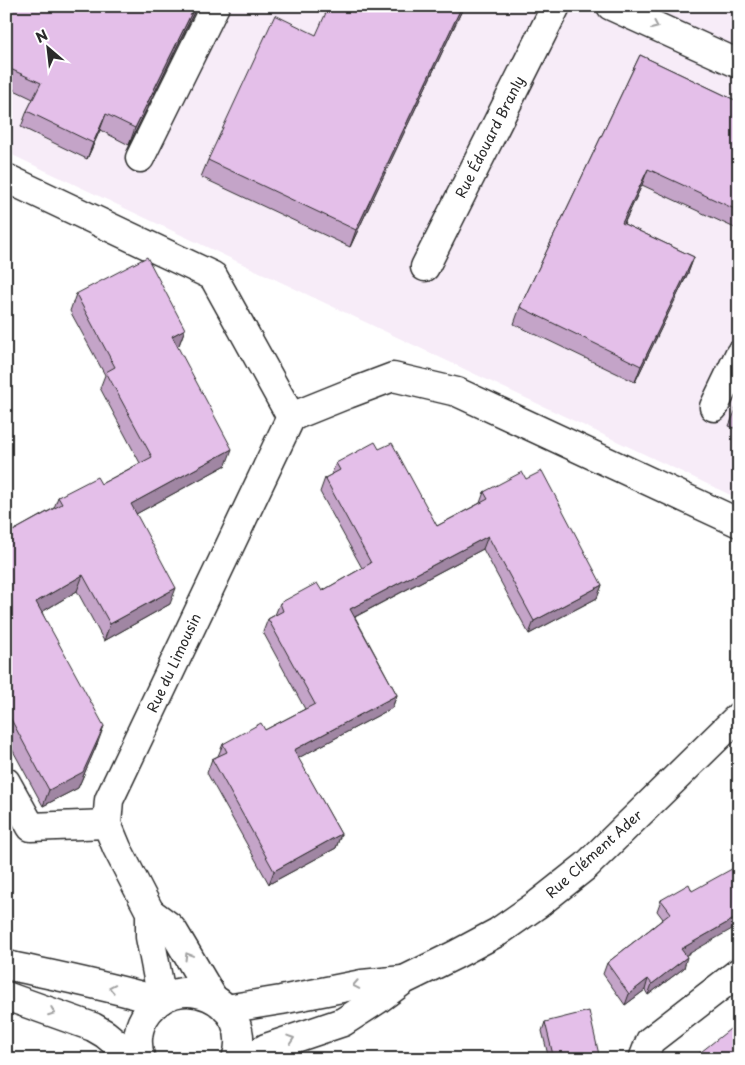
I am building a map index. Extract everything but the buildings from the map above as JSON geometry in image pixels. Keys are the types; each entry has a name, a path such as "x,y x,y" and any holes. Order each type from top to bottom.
{"street":[{"path":"140,158 215,6"},
{"name":"Rue Édouard Branly","path":"425,268 556,6"},
{"path":"611,6 739,64"},
{"path":"6,178 214,276 291,417 393,376 457,392 739,523"},
{"path":"714,407 739,355"},
{"name":"Rue du Limousin","path":"160,1000 150,936 150,912 117,848 107,824 109,800 291,417"},
{"name":"Rue Clément Ader","path":"247,1059 272,1045 343,1022 404,980 456,956 498,932 538,904 586,866 739,716"},
{"path":"6,782 31,827 107,824"},
{"name":"Rue du Limousin","path":"150,912 170,926 220,1003 234,1019 238,1031 239,1044 236,1059"},
{"path":"6,965 160,1000"},
{"path":"643,1059 650,1041 739,972"},
{"name":"Rue Clément Ader","path":"220,1003 281,1000 362,984 404,980"},
{"path":"141,1059 138,1052 138,1038 141,1023 148,1010 160,1000 187,991 201,993 220,1003"},
{"path":"6,996 93,1028 112,1039 135,1059"}],"shaded area":[{"path":"6,6 739,6 739,499 6,152"}]}
